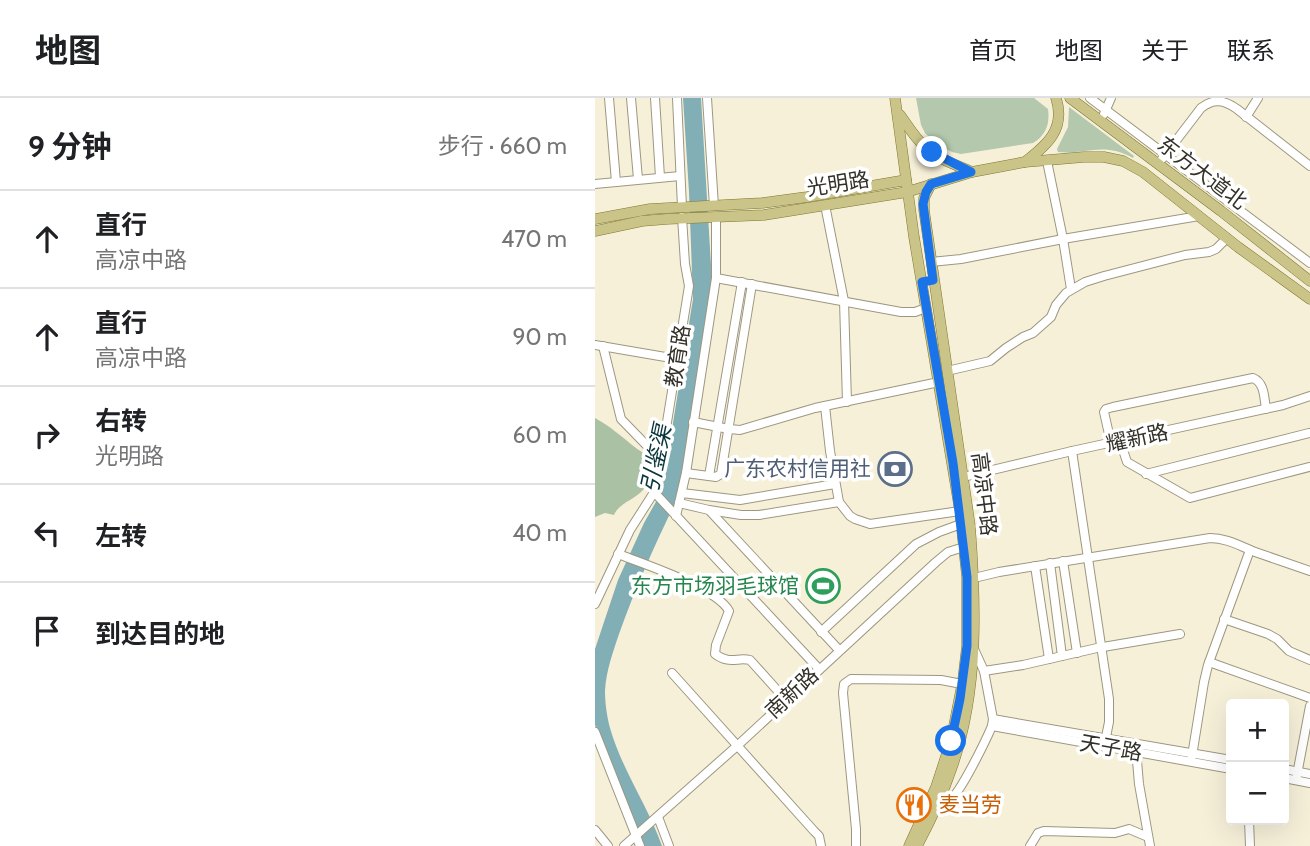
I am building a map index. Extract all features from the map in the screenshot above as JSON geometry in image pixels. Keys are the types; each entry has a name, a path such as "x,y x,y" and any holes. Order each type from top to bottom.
{"main road":[{"name":"高凉中路","path":"895,98 907,192 960,511 967,606 967,646 951,741 934,803 917,846"},
{"path":"1024,162 1051,139 1055,132 1058,116 1056,98"},
{"name":"东方大道北","path":"1070,98 1310,281"},
{"path":"897,112 928,150 971,172"},
{"name":"光明路","path":"595,217 637,210 764,215 907,192 971,172 1024,162 1084,157"},
{"name":"东方大道北","path":"1084,157 1104,157 1129,164 1143,172 1310,299"},
{"name":"光明路","path":"712,211 906,180"},
{"name":"高凉中路","path":"909,846 953,764 968,698 975,617 970,526 923,204 931,184"},
{"path":"855,189 856,201"},
{"path":"1221,211 1228,201"},
{"name":"光明路","path":"595,231 684,212"},
{"path":"1230,240 1242,228"},
{"path":"922,282 933,280"}],"street":[{"path":"609,98 616,182"},
{"path":"631,98 638,179"},
{"path":"655,98 660,177"},
{"name":"教育路","path":"595,604 623,556 630,530 656,494 689,286 685,264 677,98"},
{"path":"674,514 686,473 716,278 707,98"},
{"path":"1090,98 1309,260 1298,272"},
{"path":"1099,120 1111,98"},
{"path":"1246,117 1258,98"},
{"path":"1158,164 1197,112 1210,102 1225,102 1310,166"},
{"path":"1047,161 1071,289"},
{"path":"595,184 680,176"},
{"path":"825,205 844,301 847,402"},
{"path":"931,262 961,259 1199,216"},
{"path":"947,371 990,361 1006,348 1033,333 1051,317 1056,305 1071,289 1104,275 1185,255 1209,252 1230,240"},
{"path":"716,278 901,312 915,312 926,308"},
{"path":"709,476 742,282"},
{"path":"686,473 718,477 722,474 752,284"},
{"path":"661,459 621,419 599,346 677,359"},
{"path":"1266,409 1262,385 1253,378 1113,407 1106,409 1104,414 1115,442 1127,462 1185,496 1193,498 1309,467"},
{"path":"693,422 729,429 750,428 825,406 939,382"},
{"name":"耀新路","path":"963,477 1266,409 1310,396"},
{"path":"1283,405 1310,403"},
{"path":"825,406 839,502 850,516 870,524 960,511"},
{"path":"1146,474 1309,433"},
{"path":"1072,451 1109,698 1109,722 1105,743"},
{"path":"682,493 740,500 835,484"},
{"path":"656,494 819,669"},
{"path":"679,503 741,515 759,515 839,502"},
{"path":"709,510 839,650"},
{"path":"821,632 916,544 931,535 961,524"},
{"path":"974,578 1210,538 1221,538 1310,571"},
{"name":"南新路","path":"624,846 944,555 964,547"},
{"path":"1192,758 1209,662 1250,550"},
{"path":"623,556 709,593 724,603 729,611 715,654 732,661 746,658 750,660 786,700"},
{"path":"1063,561 1077,653"},
{"path":"1050,563 1062,656"},
{"path":"1034,566 1049,659"},
{"path":"1224,619 1268,634 1289,651 1310,660"},
{"path":"984,671 1180,634"},
{"path":"934,803 949,801 953,797 971,768 993,722 984,671 973,647"},
{"path":"1209,662 1310,698"},
{"path":"672,673 819,836 821,846"},
{"path":"856,846 844,684 851,679 941,680 962,684"},
{"path":"1297,776 1310,706"},
{"name":"天子路","path":"993,722 1192,758 1226,768"},
{"path":"595,732 639,833 640,846"},
{"path":"1136,748 1149,841"},
{"name":"天子路","path":"1192,758 1226,760"},
{"path":"1289,772 1310,783"},
{"path":"1289,777 1310,774"},
{"path":"656,818 669,846"},
{"path":"1249,825 1250,846"},
{"path":"1030,846 1038,834 1044,831 1115,833 1130,829 1149,841"},
{"path":"595,830 608,846"}],"green space":[{"path":"916,98 1034,98 1048,109 1048,124 1044,133 1033,143 961,154 936,144 925,133"},
{"path":"1069,107 1134,156 1133,158 1104,149 1058,152 1068,127"},
{"path":"595,418 645,454 651,466 645,488 619,507 614,515 605,513 595,517"}],"water":[{"path":"683,98 701,98 712,282 684,464 674,505 625,617 610,662 605,691 608,719 615,743 662,846 642,846 595,725 595,649 618,580 662,491 693,299"}],"place":[{"name":"广东农村信用社","path":"895,469"},
{"name":"东方市场羽毛球馆","path":"823,586"},
{"name":"麦当劳","path":"914,805"}],"route":[{"path":"932,152 971,172 931,184 923,204 933,280 922,282 953,463 967,577 967,646 951,741"}],"water label":[{"name":"引鉴渠","path":"656,459"}]}
